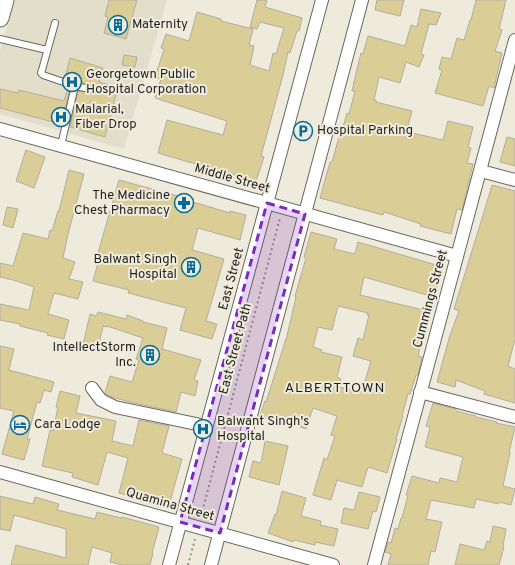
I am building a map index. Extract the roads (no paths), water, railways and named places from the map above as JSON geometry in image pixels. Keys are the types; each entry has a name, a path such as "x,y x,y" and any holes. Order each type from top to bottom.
{"street":[{"path":"0,18 5,0"},
{"name":"East Street","path":"169,565 322,0"},
{"path":"211,565 362,0"},
{"name":"Cummings Street","path":"374,565 515,40"},
{"name":"Middle Street","path":"0,129 457,256"},
{"path":"481,171 515,180"},
{"path":"92,388 101,400 115,407 206,426"},
{"path":"420,392 515,417"},
{"name":"Quamina Street","path":"0,472 333,565"}],"lane":[{"path":"55,23 41,72 43,75 75,86 95,90"},
{"path":"0,39 47,50"},
{"path":"61,145 75,86"}],"place":[{"name":"Maternity","path":"118,25"},
{"name":"Georgetown Public Hospital Corporation","path":"72,82"},
{"name":"Malarial, Fiber Drop","path":"61,117"},
{"name":"Hospital Parking","path":"303,131"},
{"name":"The Medicine Chest Pharmacy","path":"184,203"},
{"name":"Balwant Singh Hospital","path":"191,267"},
{"name":"IntellectStorm Inc.","path":"150,355"},
{"name":"Cara Lodge","path":"20,425"},
{"name":"Balwant Singh's Hospital","path":"203,429"}],"district":[{"name":"ALBERTTOWN","path":"335,388"}]}
